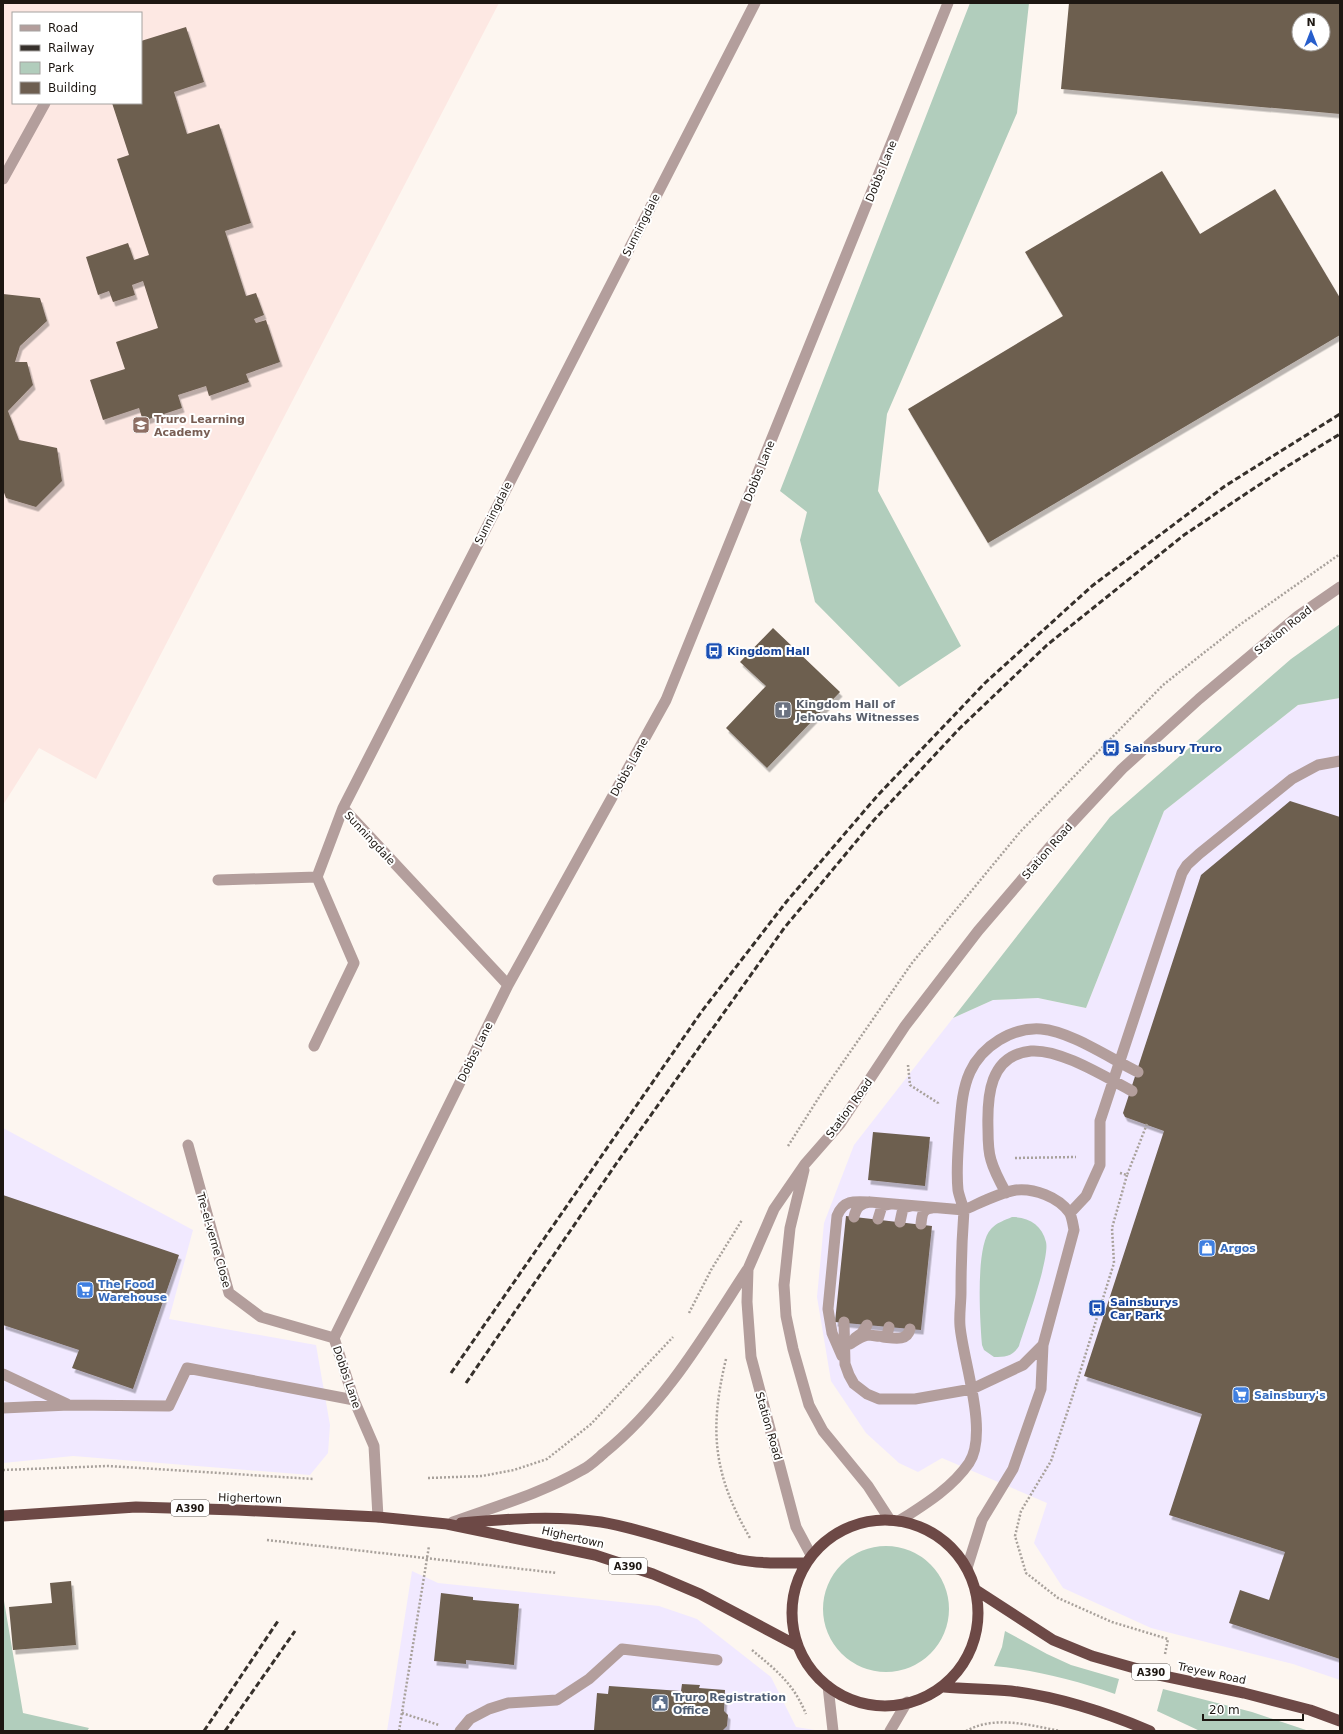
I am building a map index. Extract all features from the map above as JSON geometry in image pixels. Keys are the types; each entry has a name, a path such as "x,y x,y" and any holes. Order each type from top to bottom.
{"highway":[{"name":"Highertown","path":"3,1516 136,1507 378,1517 447,1524 596,1555 653,1574 700,1594 796,1645"},
{"name":"Highertown","path":"447,1524 535,1517 600,1522 652,1533 737,1559 768,1562 809,1559"},
{"path":"895,1520 930,1532 951,1547 966,1568 976,1590 979,1620 972,1649 957,1675 944,1687 925,1697 895,1704 868,1702 844,1695 821,1681 796,1645 791,1617 794,1589 809,1559 827,1540 847,1528 868,1522 895,1520"},
{"name":"Treyew Road","path":"976,1590 1053,1640 1092,1656 1159,1674 1310,1710 1340,1721"},
{"path":"944,1687 1011,1691 1042,1696 1073,1703 1120,1718 1150,1731"}],"street":[{"name":"Sunningdale","path":"508,985 342,808 755,3"},
{"name":"Dobbs Lane","path":"378,1517 374,1446 354,1400 334,1338 508,985 666,700 948,3"},
{"path":"3,179 44,104"},
{"name":"Station Road","path":"809,1559 796,1527 751,1357 747,1302 748,1269 774,1209 805,1164 840,1124 905,1026 978,931 1054,842 1122,769 1199,699 1298,616 1340,587"},
{"path":"1070,1213 1086,1196 1100,1165 1100,1121 1182,873 1187,865 1199,854 1292,779 1318,765 1340,761"},
{"path":"314,1046 354,963 317,877 342,808"},
{"path":"218,880 317,877"},
{"path":"895,1520 930,1501 949,1485 969,1462 976,1434 975,1405 960,1325 964,1210 958,1190 958,1158 961,1107 970,1073 988,1049 1004,1037 1016,1032 1040,1029 1057,1032 1138,1072"},
{"path":"1006,1193 990,1158 988,1137 988,1105 990,1086 1001,1066 1014,1056 1023,1053 1041,1052 1060,1056 1132,1091"},
{"name":"Tre-el-verne Close","path":"188,1145 229,1293 261,1316 334,1338"},
{"name":"Station Road","path":"805,1164 790,1228 785,1280 786,1316 793,1349 809,1405 823,1431 895,1520"},
{"path":"966,1568 982,1520 1013,1469 1040,1389 1043,1345 1074,1230 1070,1213 1056,1200 1042,1193 1017,1190 964,1210 854,1200 846,1202 840,1208 837,1216 828,1309 832,1333 849,1375 854,1384 867,1394 879,1399 915,1399 972,1389 1023,1365 1043,1345"},
{"path":"854,1217 858,1207 864,1203 870,1202"},
{"path":"878,1219 882,1206 891,1204"},
{"path":"900,1222 903,1208 911,1206"},
{"path":"921,1224 922,1213 926,1209 932,1208"},
{"path":"447,1524 541,1490 584,1469 617,1442 645,1414 676,1376 748,1269"},
{"path":"844,1322 845,1364"},
{"path":"845,1364 847,1351 850,1344 862,1333 867,1325"},
{"path":"883,1337 887,1335 889,1327"},
{"path":"850,1344 867,1335 902,1338 909,1333 910,1329"},
{"path":"3,1408 69,1405 169,1406 187,1368 354,1400"},
{"path":"3,1374 69,1405"},
{"path":"460,1731 470,1719 489,1709 508,1703 557,1700 589,1679 622,1649 717,1660"},
{"path":"828,1686 833,1731"},
{"path":"890,1731 908,1702"}],"path":[{"path":"1127,1175 1112,1228 1114,1263 1110,1277 1071,1401 1050,1461 1021,1511 1015,1536 1026,1573 1058,1598 1112,1622 1168,1639 1166,1649"},
{"path":"727,1356 718,1404 715,1430 717,1456 725,1485 744,1528 768,1562"},
{"path":"3,1470 108,1466 314,1479"},
{"path":"399,1731 432,1522"},
{"path":"267,1540 564,1574"},
{"path":"747,1646 783,1676 800,1701 810,1721"},
{"path":"402,1713 444,1727"},
{"path":"966,1731 979,1724 996,1722 1060,1731"}],"shaded area":[{"name":"Truro Learning Academy","path":"3,3 499,3 96,779 39,748 3,805"},
{"path":"1340,698 1340,1680 1293,1664 1151,1628 1063,1588 1034,1543 1047,1503 942,1458 918,1472 899,1463 866,1433 831,1381 817,1297 824,1223 854,1145 953,1018 993,1000 1038,998 1086,1008 1164,811 1298,705"},
{"path":"3,1128 193,1230 169,1319 316,1345 330,1425 328,1453 310,1475 73,1456 3,1463"},
{"path":"412,1571 438,1583 659,1606 697,1619 771,1677 796,1727 821,1731 387,1731"}],"green space":[{"path":"970,3 1029,3 1017,113 887,414 878,491 961,646 899,687 815,602 800,540 807,512 780,491"},
{"path":"1340,624 1340,698 1298,705 1164,811 1086,1008 1038,998 993,1000 953,1018 1110,817 1291,659"},
{"path":"1012,1217 1029,1220 1034,1223 1044,1236 1046,1250 1041,1277 1019,1346 1008,1356 994,1357 984,1350 982,1345 980,1284 983,1251 986,1238 991,1229 998,1223"},
{"path":"892,1546 916,1554 926,1560 935,1569 944,1585 948,1597 948,1621 944,1633 935,1649 926,1658 910,1667 898,1671 880,1672 856,1664 846,1658 837,1649 828,1633 824,1621 823,1603 831,1579 837,1569 846,1560 862,1551 874,1547"},
{"path":"3,1595 23,1713 89,1728 87,1731 3,1731"},
{"path":"1005,1631 1047,1654 1071,1665 1119,1679 1115,1694 1055,1676 994,1666 1002,1647"},
{"path":"1163,1689 1252,1712 1309,1731 1200,1731 1157,1711"}],"building":[{"path":"1069,3 1340,3 1340,114 1061,89"},
{"path":"186,27 204,82 174,92 187,134 219,124 251,223 225,231 246,296 256,293 264,315 254,319 256,323 266,320 280,362 246,374 249,382 209,396 206,386 178,395 182,408 143,421 139,408 103,420 90,380 125,369 116,342 158,328 143,281 132,285 135,295 113,302 109,291 98,295 86,257 128,243 134,260 149,255 117,159 129,155 112,104 142,104 142,41"},
{"path":"1162,171 1200,234 1275,189 1340,298 1340,335 988,543 908,409 1063,316 1025,252"},
{"path":"3,294 40,298 47,321 20,346 15,362 27,362 33,385 8,411 19,440 57,448 62,481 36,507 6,498 3,490"},
{"name":"Kingdom Hall of Jehovahs Witnesses","path":"773,628 840,692 767,768 726,728 766,686 740,662"},
{"path":"1290,801 1340,817 1340,1659 1229,1623 1240,1590 1269,1600 1285,1552 1169,1515 1202,1414 1084,1376 1164,1131 1125,1117 1123,1113 1201,875"},
{"path":"873,1132 930,1137 925,1186 868,1180"},
{"name":"The Food Warehouse","path":"3,1195 179,1255 133,1389 72,1368 79,1350 3,1325"},
{"path":"846,1216 932,1226 921,1330 835,1322"},
{"path":"71,1581 76,1645 13,1650 9,1607 52,1603 50,1583"},
{"path":"441,1593 473,1597 473,1600 519,1604 514,1665 466,1660 466,1664 434,1661"},
{"name":"Truro Registration Office","path":"682,1684 700,1685 699,1688 725,1690 724,1711 728,1715 727,1726 722,1731 594,1730 597,1693 608,1694 609,1686 681,1691"}],"railway":[{"path":"451,1373 702,1011 787,901 878,795 985,683 1092,586 1225,486 1340,414"},
{"path":"466,1383 616,1164 785,927 874,820 959,729 1047,645 1184,535 1286,467 1340,434"},
{"path":"204,1731 278,1621"},
{"path":"225,1731 295,1631"}],"place":[{"name":"Truro Learning Academy","path":"141,425"},
{"name":"Kingdom Hall","path":"714,651"},
{"name":"Kingdom Hall of Jehovahs Witnesses","path":"783,710"},
{"name":"Sainsbury Truro","path":"1111,748"},
{"name":"Argos","path":"1207,1248"},
{"name":"The Food Warehouse","path":"85,1290"},
{"name":"Sainsburys Car Park","path":"1097,1308"},
{"name":"Sainsbury's","path":"1241,1395"},
{"name":"Truro Registration Office","path":"660,1703"}]}
